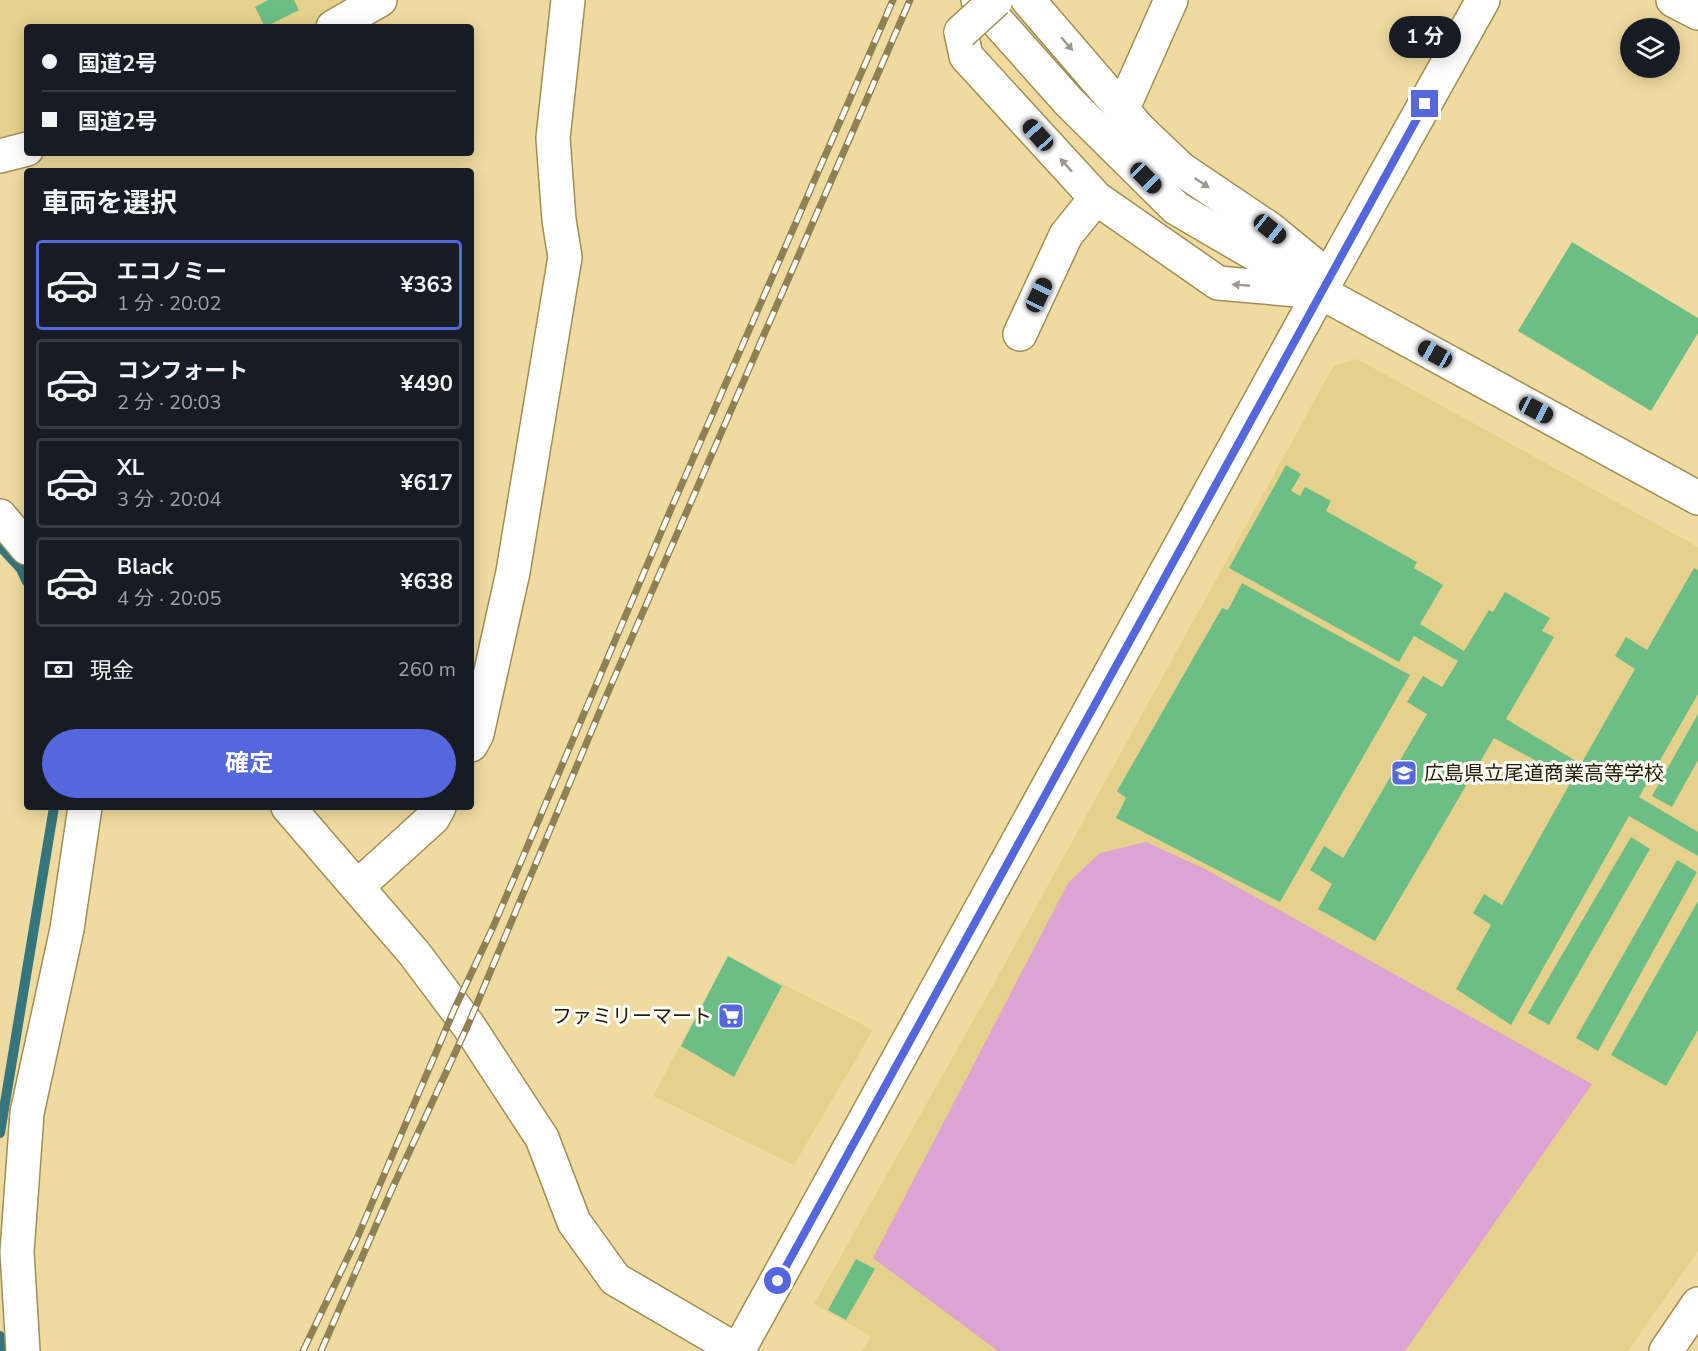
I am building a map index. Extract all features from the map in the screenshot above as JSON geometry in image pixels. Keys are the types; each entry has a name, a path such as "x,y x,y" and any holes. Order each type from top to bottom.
{"main road":[{"path":"338,24 380,0"},
{"path":"474,740 513,572 565,257 559,220 553,138 568,0"},
{"path":"978,0 1069,102 1176,208 1320,292 1698,498"},
{"path":"996,0 961,32 966,56 1096,198 1218,283 1320,292"},
{"path":"1028,0 1139,129 1181,169 1270,229 1315,266 1320,292"},
{"path":"1123,108 1171,0"},
{"path":"291,810 414,953 475,1034 542,1138 574,1222 615,1279 696,1324 738,1351 1483,0"},
{"path":"1673,0 1698,13"},
{"path":"0,156 24,150"},
{"path":"1020,334 1066,235 1096,198"},
{"path":"0,516 24,544"},
{"path":"23,1351 17,1252 27,1113 67,929 85,810"},
{"path":"357,887 433,818 437,810"},
{"path":"1666,1351 1698,1304"}],"shaded area":[{"path":"0,0 357,0 313,24 24,24 24,141 0,148"},
{"name":"広島県立尾道商業高等学校","path":"1357,359 1698,547 1698,1251 1628,1351 862,1351 871,1336 814,1304 996,980 1328,376 1334,366"},
{"path":"1146,842 1207,870 1592,1084 1405,1351 998,1351 873,1258 1068,883 1100,853"},
{"path":"728,956 873,1030 794,1165 653,1096"}],"building":[{"path":"268,0 294,0 299,10 271,24 264,24 255,7"},
{"path":"1572,242 1698,318 1698,333 1651,411 1518,331"},
{"path":"1286,465 1301,474 1291,491 1300,496 1305,487 1331,501 1326,511 1417,562 1414,568 1443,585 1420,624 1464,651 1489,610 1493,612 1505,592 1550,618 1542,631 1554,637 1506,719 1581,764 1635,669 1615,656 1626,637 1647,650 1694,568 1698,570 1698,694 1639,797 1698,832 1698,856 1629,816 1511,1025 1456,989 1491,925 1473,913 1484,894 1502,905 1572,780 1494,738 1375,941 1318,909 1332,884 1310,870 1324,846 1343,858 1427,714 1407,702 1423,676 1442,687 1458,661 1414,636 1399,662 1229,568"},
{"path":"1242,583 1410,675 1280,902 1116,818 1126,798 1117,791 1222,608 1228,610"},
{"path":"1698,714 1698,760 1672,807 1652,796"},
{"path":"1631,837 1650,849 1549,1025 1528,1013"},
{"path":"1677,860 1697,872 1598,1051 1576,1038"},
{"path":"1698,901 1698,1030 1666,1086 1611,1055"},
{"name":"ファミリーマート","path":"728,956 782,986 734,1077 681,1046"},
{"path":"856,1259 875,1269 846,1320 828,1310"}],"waterway":[{"path":"0,546 24,576"},
{"path":"0,1133 54,810"},
{"path":"0,1336 2,1351"}],"railway":[{"path":"303,1351 358,1236 454,1010 494,925 671,509 893,0"},
{"path":"321,1351 392,1189 468,1025 605,699 910,0"}],"place":[{"name":"広島県立尾道商業高等学校","path":"1404,773"},
{"name":"ファミリーマート","path":"731,1016"}],"route":[{"path":"778,1281 1425,104"}]}
